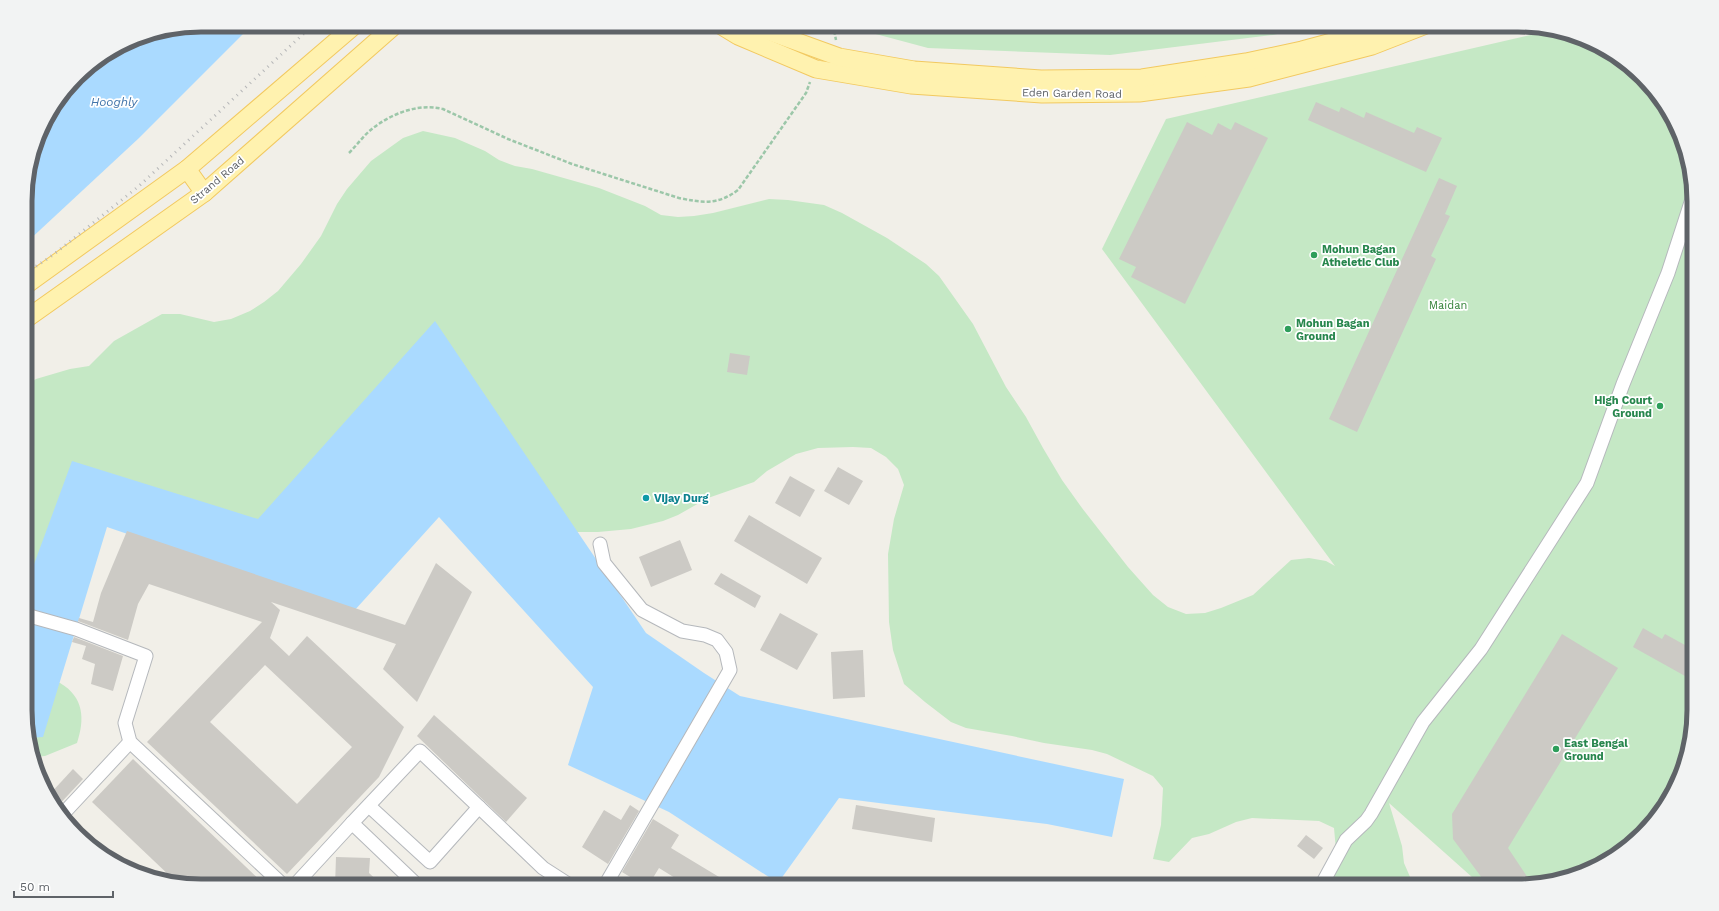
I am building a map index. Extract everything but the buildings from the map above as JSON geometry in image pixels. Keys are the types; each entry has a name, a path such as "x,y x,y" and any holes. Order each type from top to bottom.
{"main road":[{"path":"32,281 187,169 347,32"},
{"name":"Strand Road","path":"32,315 204,193 387,32"},
{"name":"Eden Garden Road","path":"731,32 816,69 911,85 1042,94 1139,94 1249,78 1372,46 1408,32"},
{"name":"Eden Garden Road","path":"770,32 839,57 914,70 1041,79 1142,78 1246,62 1302,50 1358,32"},
{"path":"187,169 204,193"}],"lane":[{"path":"1325,879 1346,840 1366,821 1371,814 1423,722 1481,649 1587,483 1623,384 1668,273 1687,214"},
{"path":"600,544 604,564 642,610 682,631 705,635 717,640 726,652 730,670 609,879"},
{"path":"32,618 76,629 146,656 125,723 130,742 277,879"},
{"path":"66,811 130,742"},
{"path":"300,879 420,751 543,868 560,879"},
{"path":"369,806 430,862 479,807"},
{"path":"352,823 411,879"}],"path":[{"path":"349,153 372,129 387,118 407,110 433,106 443,109 508,139 572,164 679,198 713,202 726,198 738,190 775,135 806,93 816,69"}],"green space":[{"path":"868,32 1286,32 1273,35 1110,55 928,48"},
{"name":"Maidan","path":"1539,33 1572,41 1593,49 1621,67 1645,90 1670,126 1684,168 1687,190 1686,732 1678,764 1670,785 1652,813 1621,844 1593,862 1572,870 1540,878 1474,879 1389,803 1402,846 1404,863 1411,879 1333,879 1337,861 1334,828 1319,821 1252,818 1236,822 1209,834 1192,838 1169,862 1153,859 1161,825 1163,788 1153,776 1107,754 1092,750 1044,743 966,728 951,722 904,684 893,650 889,622 888,554 894,519 904,485 898,469 886,457 871,448 818,448 796,454 767,471 754,482 708,498 678,515 663,521 631,529 598,532 548,532 471,495 390,535 110,509 44,583 32,582 32,382 36,379 70,369 89,366 114,341 162,314 180,314 214,322 231,319 250,311 278,291 301,264 321,236 337,204 347,189 371,161 403,138 423,131 455,138 485,151 499,160 515,166 532,169 599,188 645,206 661,215 678,217 694,216 713,213 769,199 788,200 824,205 842,213 887,238 926,264 939,276 973,324 1006,387 1026,417 1062,480 1128,567 1153,595 1168,607 1186,614 1205,613 1221,608 1253,595 1291,560 1309,558 1326,561 1335,566 1102,249 1166,119"},
{"path":"32,675 60,683 74,695 80,709 81,725 77,743 45,756 39,757 33,732"}],"water":[{"name":"Hooghly","path":"190,32 245,32 139,138 32,237 33,179 41,147 49,126 67,98 90,74 126,49 168,35"},
{"path":"435,321 646,633 740,696 1124,779 1112,837 1047,824 839,798 781,879 772,879 669,812 568,765 593,687 439,517 354,611 107,527 43,737 34,738 32,721 32,570 72,461 258,519"}],"railway":[{"path":"32,269 53,255 139,186 305,32"}],"place":[{"name":"Mohun Bagan Atheletic Club","path":"1314,255"},
{"name":"Mohun Bagan Ground","path":"1288,329"},
{"name":"High Court Ground","path":"1660,406"},
{"name":"Vijay Durg","path":"646,498"},
{"name":"East Bengal Ground","path":"1556,749"}]}
